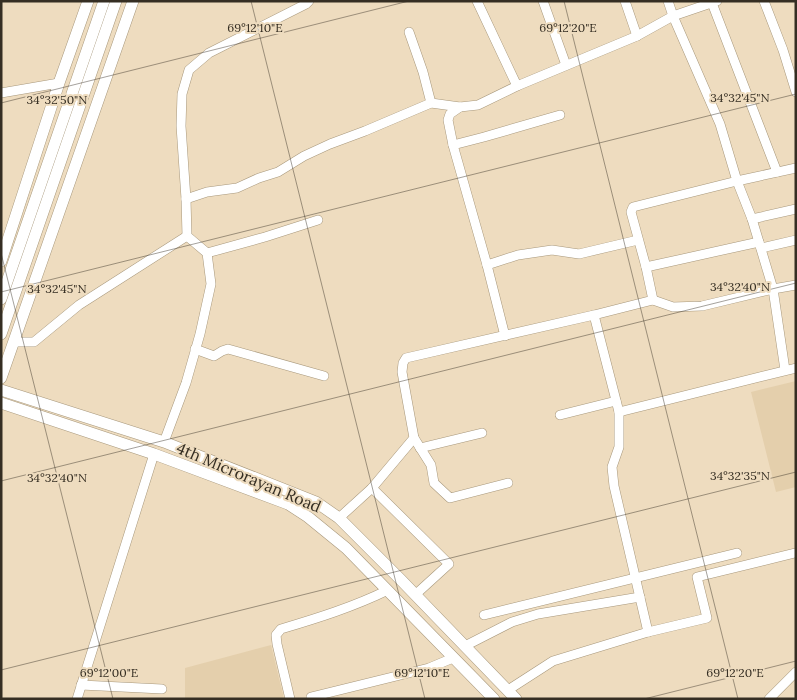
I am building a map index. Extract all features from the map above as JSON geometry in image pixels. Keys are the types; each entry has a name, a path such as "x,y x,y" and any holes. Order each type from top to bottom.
{"main road":[{"path":"1,261 59,82 88,1"},
{"path":"1,299 104,1"},
{"path":"1,334 116,1"},
{"path":"1,378 133,1"},
{"name":"4th Microrayan Road","path":"1,390 164,442 316,502 339,518 512,694"},
{"name":"4th Microrayan Road","path":"1,402 154,454 288,504 308,517 346,548 494,699"},
{"path":"240,486 243,472"},
{"path":"457,662 469,650"}],"street":[{"path":"164,442 186,383 200,334 211,284 207,253 187,236 181,126 182,94 189,70 209,53 309,1"},
{"path":"477,1 517,86"},
{"path":"542,1 566,65"},
{"path":"625,1 637,36"},
{"path":"668,1 720,124 737,181 752,219 773,289 785,370"},
{"path":"764,1 783,50 796,92"},
{"path":"186,199 207,192 237,188 278,172 304,156 330,144 431,103 460,107 478,104 637,36 674,16 715,2 777,172"},
{"path":"409,32 423,72 431,103"},
{"path":"1,93 59,82"},
{"path":"460,107 450,114 448,120 505,336"},
{"path":"453,144 560,115"},
{"path":"653,300 631,212 633,207 796,168"},
{"path":"752,219 796,209"},
{"path":"207,253 318,220"},
{"path":"14,342 34,342 78,306 187,236"},
{"path":"487,266 518,255 552,250 579,254 638,240"},
{"path":"646,267 796,240"},
{"path":"508,483 450,498 434,483 431,466 414,438 402,372 406,358 653,300 673,307 702,306 796,285"},
{"path":"594,315 619,412 619,447 612,467 614,486 648,632"},
{"path":"195,349 214,356 228,349 324,376"},
{"path":"619,412 796,368"},
{"path":"560,415 616,401"},
{"path":"420,448 482,433"},
{"path":"339,518 372,488 414,438"},
{"path":"77,699 154,454"},
{"path":"372,488 449,564 415,595"},
{"path":"484,615 737,553"},
{"path":"512,694 553,661 648,632 707,618 697,577 795,553"},
{"path":"290,699 277,644 276,635 281,629 337,612 388,590"},
{"path":"469,650 512,622 524,618 640,597"},
{"path":"311,697 457,662"},
{"path":"769,699 796,672"},
{"path":"81,685 162,689"}],"shaded area":[{"path":"796,381 796,487 776,492 751,392"},
{"path":"271,645 284,699 185,699 185,668"}]}
